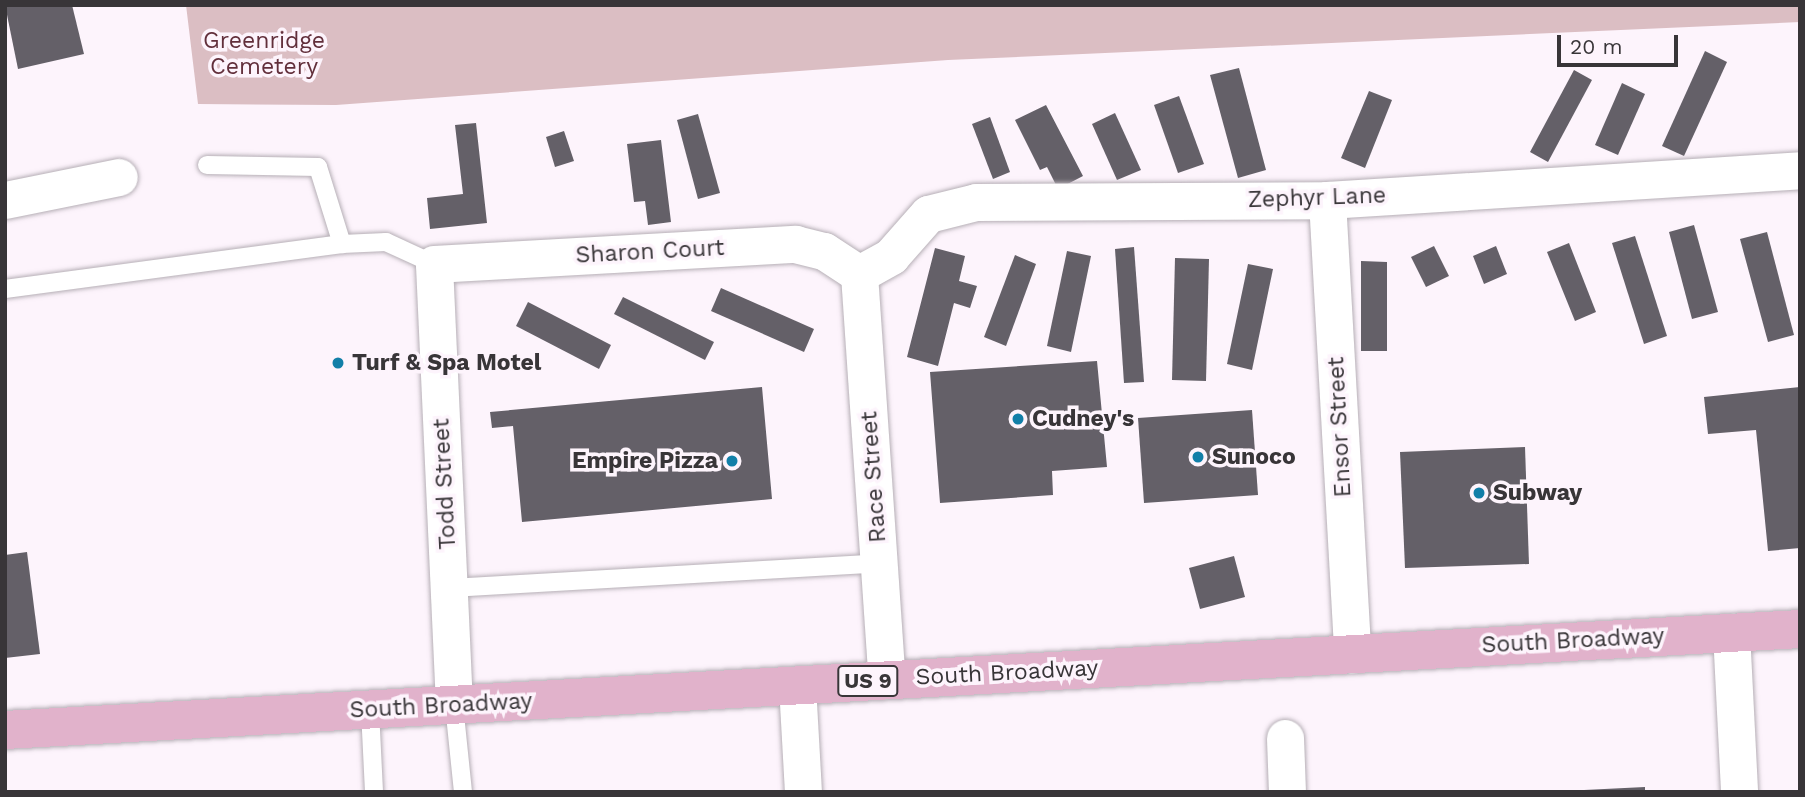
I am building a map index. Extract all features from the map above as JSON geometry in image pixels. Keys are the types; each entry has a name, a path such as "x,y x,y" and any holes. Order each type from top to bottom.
{"main road":[{"name":"South Broadway","path":"5,730 1800,629"}],"street":[{"name":"Zephyr Lane","path":"859,274 891,256 928,214 976,202 1328,200 1800,170"},
{"path":"5,200 119,177"},
{"name":"Ensor Street","path":"1328,200 1352,654"},
{"name":"Sharon Court","path":"434,264 795,244 824,251 859,274"},
{"name":"Todd Street","path":"434,264 451,587 454,705"},
{"name":"Race Street","path":"859,274 887,680"},
{"path":"1731,632 1739,792"},
{"path":"797,685 803,792"},
{"path":"1284,738 1287,792"}],"lane":[{"path":"207,165 318,167 342,244"},
{"path":"5,289 342,244 386,242 434,264"},
{"path":"451,587 880,563"},
{"path":"454,705 463,792"},
{"path":"370,710 374,792"}],"green space":[{"name":"Greenridge Cemetery","path":"186,5 1800,5 1800,22 948,60 336,105 198,104"}],"building":[{"path":"5,5 72,5 84,54 18,69"},
{"path":"1705,51 1727,62 1684,156 1662,146"},
{"path":"1239,68 1266,170 1238,178 1210,75"},
{"path":"1574,70 1592,80 1548,162 1530,152"},
{"path":"1622,83 1645,94 1618,155 1595,145"},
{"path":"1369,91 1392,100 1365,168 1341,158"},
{"path":"1179,96 1204,164 1178,173 1154,105"},
{"path":"1046,105 1083,176 1058,189 1047,167 1040,170 1015,120"},
{"path":"1115,113 1141,170 1117,180 1092,124"},
{"path":"698,114 720,193 698,199 677,120"},
{"path":"990,117 1010,172 993,179 972,124"},
{"path":"476,123 487,223 430,229 427,198 463,194 455,125"},
{"path":"564,131 574,161 555,167 546,137"},
{"path":"661,140 671,222 648,225 645,201 634,202 627,144"},
{"path":"1694,225 1718,312 1692,319 1669,232"},
{"path":"1767,232 1794,335 1768,342 1740,239"},
{"path":"1635,236 1667,336 1644,344 1612,243"},
{"path":"1569,243 1596,312 1575,321 1547,252"},
{"path":"1434,246 1449,276 1426,287 1411,257"},
{"path":"1496,246 1507,274 1484,284 1473,256"},
{"path":"1134,247 1144,382 1124,383 1115,249"},
{"path":"935,248 965,256 959,281 977,286 970,308 954,303 938,366 907,357"},
{"path":"1067,251 1091,256 1071,352 1047,346"},
{"path":"1015,255 1036,264 1006,346 984,337"},
{"path":"1175,258 1209,259 1206,381 1172,380"},
{"path":"1361,261 1387,262 1387,351 1361,351"},
{"path":"1248,264 1273,269 1252,370 1227,364"},
{"path":"721,288 814,329 804,352 711,311"},
{"path":"623,297 714,342 705,360 614,314"},
{"path":"528,302 611,345 599,369 516,326"},
{"name":"Cudney's","path":"1097,361 1107,467 1052,471 1053,495 940,503 930,372"},
{"path":"762,387 772,499 522,522 513,426 492,428 490,412"},
{"path":"1800,387 1800,548 1768,551 1756,430 1708,434 1704,397"},
{"name":"Sunoco","path":"1252,410 1258,495 1144,503 1138,418"},
{"path":"1525,447 1529,564 1405,568 1400,452"},
{"path":"27,552 40,654 5,658 5,555"},
{"path":"1234,556 1245,597 1200,609 1189,568"},
{"path":"1645,787 1645,792 1584,792 1584,790"}],"place":[{"name":"Turf & Spa Motel","path":"338,363"},
{"name":"Cudney's","path":"1018,419"},
{"name":"Sunoco","path":"1198,457"},
{"name":"Empire Pizza","path":"732,461"},
{"name":"Subway","path":"1479,493"}]}
